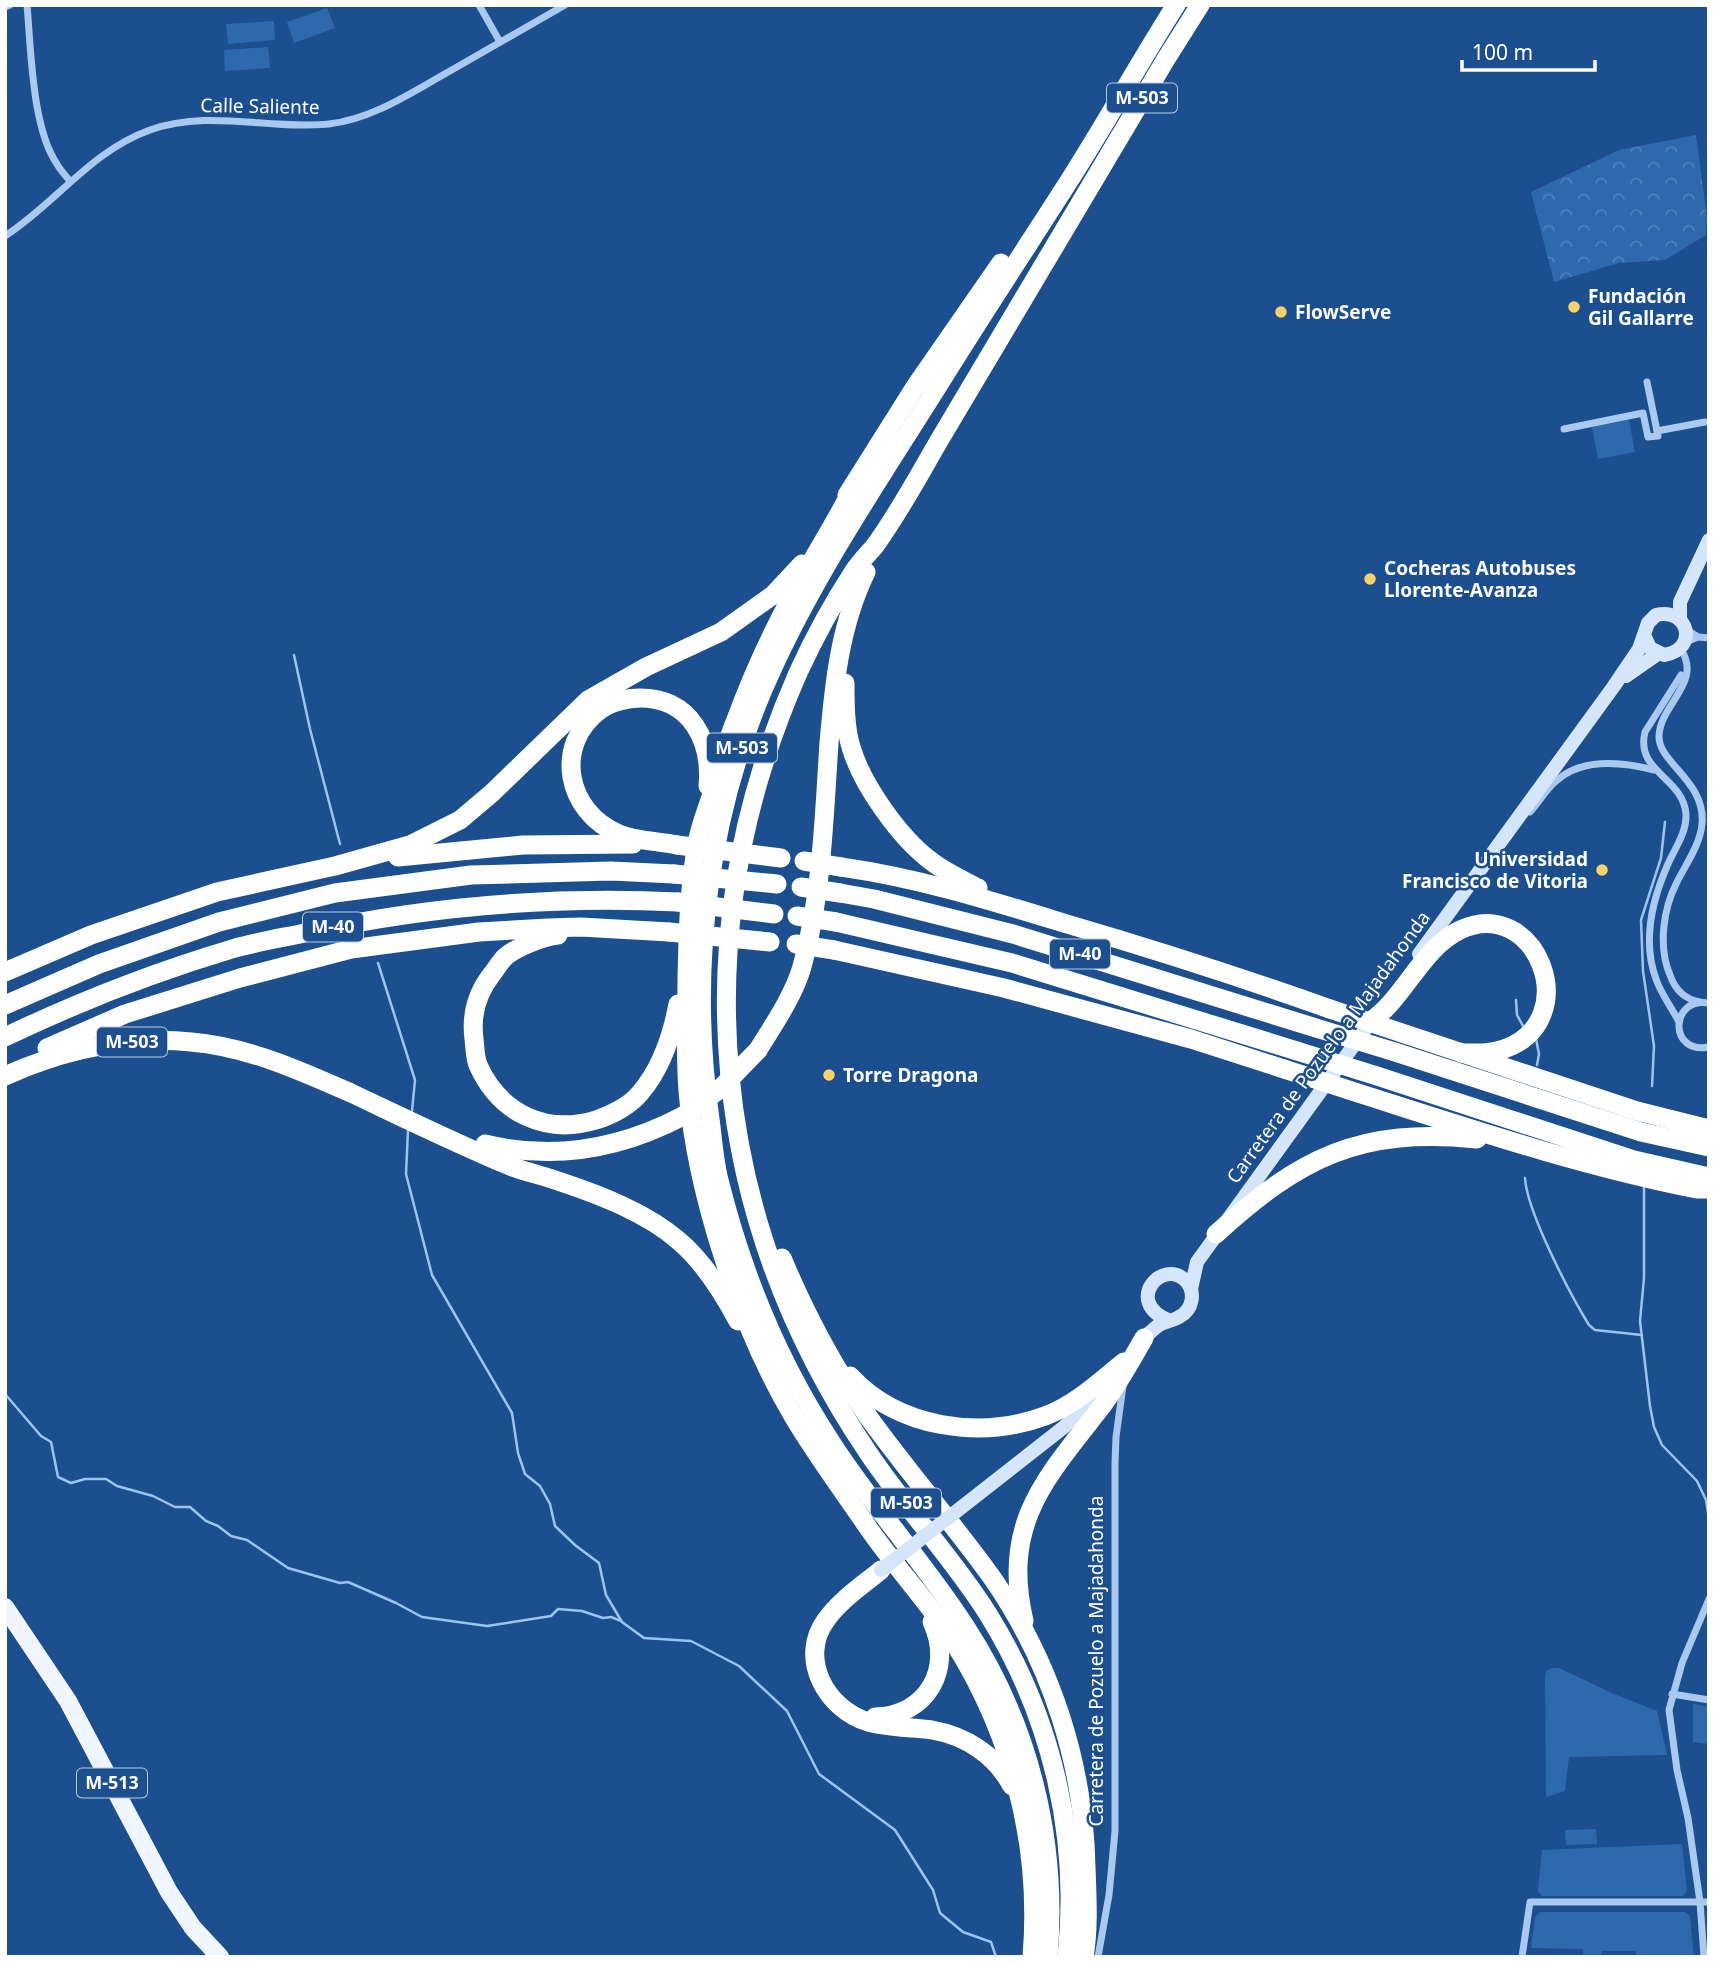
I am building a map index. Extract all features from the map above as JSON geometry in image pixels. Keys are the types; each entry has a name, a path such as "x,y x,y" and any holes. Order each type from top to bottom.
{"highway":[{"name":"M-503","path":"1048,1957 1051,1921 1047,1850 1036,1789 1018,1729 988,1664 944,1594 828,1438 790,1371 757,1300 718,1179 701,1041 701,961 712,867 725,804 743,743 775,663 819,581 888,467 1082,161 1177,5"},
{"name":"M-503","path":"1083,1955 1071,1891 1065,1815 1049,1749 1040,1721 1009,1650 988,1613 859,1439 813,1362 768,1255 746,1177 733,1112 727,1048 727,966 739,861 753,798 774,732 800,669 856,567 874,546 1200,5"},
{"path":"5,972 91,935 217,892 334,866 410,845 460,820 492,793 588,700 625,677 721,632 773,595 800,566 953,332 1041,208 1102,113 1122,92"},
{"name":"M-503","path":"793,1415 755,1337 729,1274 703,1187 688,1092 687,959 690,891 697,841 706,809 731,731 757,666 853,486"},
{"name":"M-503","path":"443,1135 513,1151 547,1153 587,1150 621,1143 653,1132 683,1116 720,1089 758,1050 787,1003 800,971 814,905 834,681 846,626 874,546"},
{"path":"846,626 845,702 850,747 869,786 898,829 931,861 1017,908"},
{"path":"706,809 710,768 703,739 692,720 676,706 656,698 629,698 602,708 586,723 574,743 570,766 575,794 589,814 619,834 677,845 874,872 963,891 1210,967 1637,1111 1709,1129"},
{"path":"334,866 523,845 677,845"},
{"name":"M-40","path":"5,1005 99,964 219,922 335,893 471,875 611,871 674,874 777,884 874,899 1013,934 1395,1052 1641,1132 1709,1147"},
{"name":"M-40","path":"5,1037 119,988 220,953 347,924 477,904 615,899 678,902 836,922 1012,963 1377,1076 1705,1185"},
{"path":"1371,1021 1388,1008 1430,953 1449,936 1469,926 1482,924 1505,928 1524,938 1539,957 1546,979 1546,1002 1536,1024 1515,1044 1495,1052 1461,1053"},
{"path":"5,1068 125,1014 240,978 351,949 479,933 581,927 669,932 834,950 1004,988 1191,1039 1515,1144 1630,1175 1705,1185"},
{"path":"616,930 547,936 505,957 482,986 472,1023 477,1063 495,1094 518,1113 549,1124 578,1125 611,1115 640,1094 662,1060 674,1028 687,959"},
{"name":"M-503","path":"5,1076 76,1050 134,1041 189,1041 232,1048 269,1059 512,1167 611,1202 645,1218 678,1240 703,1266 732,1309 775,1388 886,1553 943,1626 988,1704 1011,1759 1025,1816 1032,1857 1034,1893 1032,1957"},
{"name":"M-503","path":"727,1048 742,1125 765,1212 789,1274 821,1342 866,1414 993,1580 1031,1643 1051,1688 1064,1727 1083,1813 1087,1898 1083,1955"},
{"path":"1216,1234 1249,1204 1294,1171 1334,1152 1376,1140 1422,1135 1515,1144"},
{"path":"1031,1643 1017,1581 1024,1525 1049,1474 1101,1407 1144,1338"},
{"name":"M-503","path":"821,1342 853,1380 879,1399 928,1422 959,1427 989,1428 1020,1424 1046,1416 1084,1395 1127,1362"},
{"path":"847,1712 831,1698 820,1683 815,1664 817,1640 824,1622 835,1609 881,1570"},
{"name":"M-503","path":"847,1712 867,1716 899,1714 914,1706 931,1686 939,1667 939,1644 935,1629 918,1594"},
{"path":"943,1626 1000,1710 1036,1789"},
{"name":"M-503","path":"847,1712 867,1722 935,1731 965,1741 983,1751 1003,1768 1025,1816"}],"main road":[{"name":"M-513","path":"5,1607 68,1701 169,1892 193,1928 220,1957"}],"street":[{"path":"27,5 39,113 45,139 56,163 71,181"},
{"path":"479,5 500,42"},
{"name":"Calle Saliente","path":"5,236 108,151 148,131 168,125 218,119 304,125 358,117 400,99 565,5"},
{"path":"1643,412 1648,437 1658,436 1647,382"},
{"path":"1564,429 1655,411"},
{"path":"1657,431 1705,422"},
{"path":"1704,1003 1678,991 1667,969 1664,948 1669,902 1697,843 1702,823 1698,799 1689,782 1665,755 1659,743 1662,720 1687,679 1686,635 1679,606 1709,540"},
{"path":"1684,592 1648,623 1644,635 1650,648 1658,653 1669,654 1686,635"},
{"path":"1661,614 1671,614 1686,635 1709,638"},
{"name":"Carretera de Pozuelo a Majadahonda","path":"1191,1289 1197,1262 1216,1234 1614,686 1639,649 1644,635"},
{"name":"Carretera de Pozuelo a Majadahonda","path":"1614,686 1658,653"},
{"path":"1654,770 1644,749 1645,732 1681,674"},
{"path":"1511,828 1530,813 1552,783 1579,768 1607,763 1654,770 1671,781 1684,803 1685,828 1654,900 1650,937 1656,980 1679,1022"},
{"path":"1704,1003 1690,1005 1682,1012 1680,1033 1686,1042 1696,1048 1709,1047"},
{"name":"Carretera de Pozuelo a Majadahonda","path":"1174,1275 1197,1262"},
{"path":"1144,1338 1168,1320 1187,1311 1191,1304 1191,1289 1187,1282 1167,1274 1154,1280 1148,1293 1149,1305 1154,1313 1168,1320"},
{"name":"Carretera de Pozuelo a Majadahonda","path":"1083,1955 1109,1895 1115,1831 1115,1450 1118,1413 1127,1362 1144,1325 1149,1305"},
{"name":"Carretera de Pozuelo a Majadahonda","path":"881,1570 1075,1417 1127,1362"},
{"path":"1704,1957 1704,1902 1675,1757 1670,1704 1682,1662 1709,1599"},
{"path":"1672,1694 1709,1700"},
{"path":"1522,1957 1530,1902 1704,1902"}],"green space":[{"path":"327,8 335,28 294,43 287,22"},
{"path":"274,21 275,40 228,44 226,24"},
{"path":"268,47 270,68 225,71 224,50"},
{"path":"1696,135 1707,217 1706,235 1665,260 1619,263 1554,282 1531,192 1619,150"},
{"path":"1629,420 1635,452 1598,459 1592,427"},
{"path":"1559,1668 1657,1711 1667,1755 1569,1757 1565,1791 1546,1797 1545,1677 1546,1671"},
{"path":"1693,1704 1709,1707 1709,1744 1693,1742"},
{"path":"1596,1829 1597,1844 1566,1845 1565,1830"},
{"path":"1682,1844 1687,1891 1683,1896 1542,1896 1538,1891 1542,1850"},
{"path":"1540,1912 1685,1912 1690,1916 1694,1957 1636,1957 1636,1951 1602,1951 1601,1957 1583,1957 1583,1949 1531,1948 1535,1917"}],"waterway":[{"path":"294,655 340,844"},
{"path":"1652,1086 1654,1046 1643,971 1641,920 1661,858 1665,822"},
{"path":"378,963 415,1080 412,1111"},
{"path":"1516,1000 1517,1015 1523,1026"},
{"path":"1536,1039 1539,1054 1537,1065"},
{"path":"408,1130 406,1174 432,1275 512,1413 518,1453 525,1474 540,1486 550,1504 555,1526 599,1563 606,1595 622,1622 644,1638 691,1641 739,1666 787,1711 819,1774 895,1830 933,1890 940,1913 963,1932 991,1942 996,1957"},
{"path":"1525,1178 1541,1231 1589,1325 1595,1330 1642,1335"},
{"path":"1644,1188 1644,1278 1640,1321 1654,1427 1662,1445 1697,1481 1706,1500 1709,1519"},
{"path":"5,1394 41,1436 51,1442 58,1477 71,1483 85,1479 106,1479 117,1486 153,1496 175,1507 190,1507 206,1521 231,1536 247,1540 288,1568 340,1583 348,1582 422,1617 487,1626 551,1616 558,1609 582,1611 621,1621"}],"place":[{"name":"Fundación Gil Gallarre","path":"1574,307"},
{"name":"FlowServe","path":"1281,312"},
{"name":"Cocheras Autobuses Llorente-Avanza","path":"1370,579"},
{"name":"Universidad Francisco de Vitoria","path":"1602,870"},
{"name":"Torre Dragona","path":"829,1075"}]}
